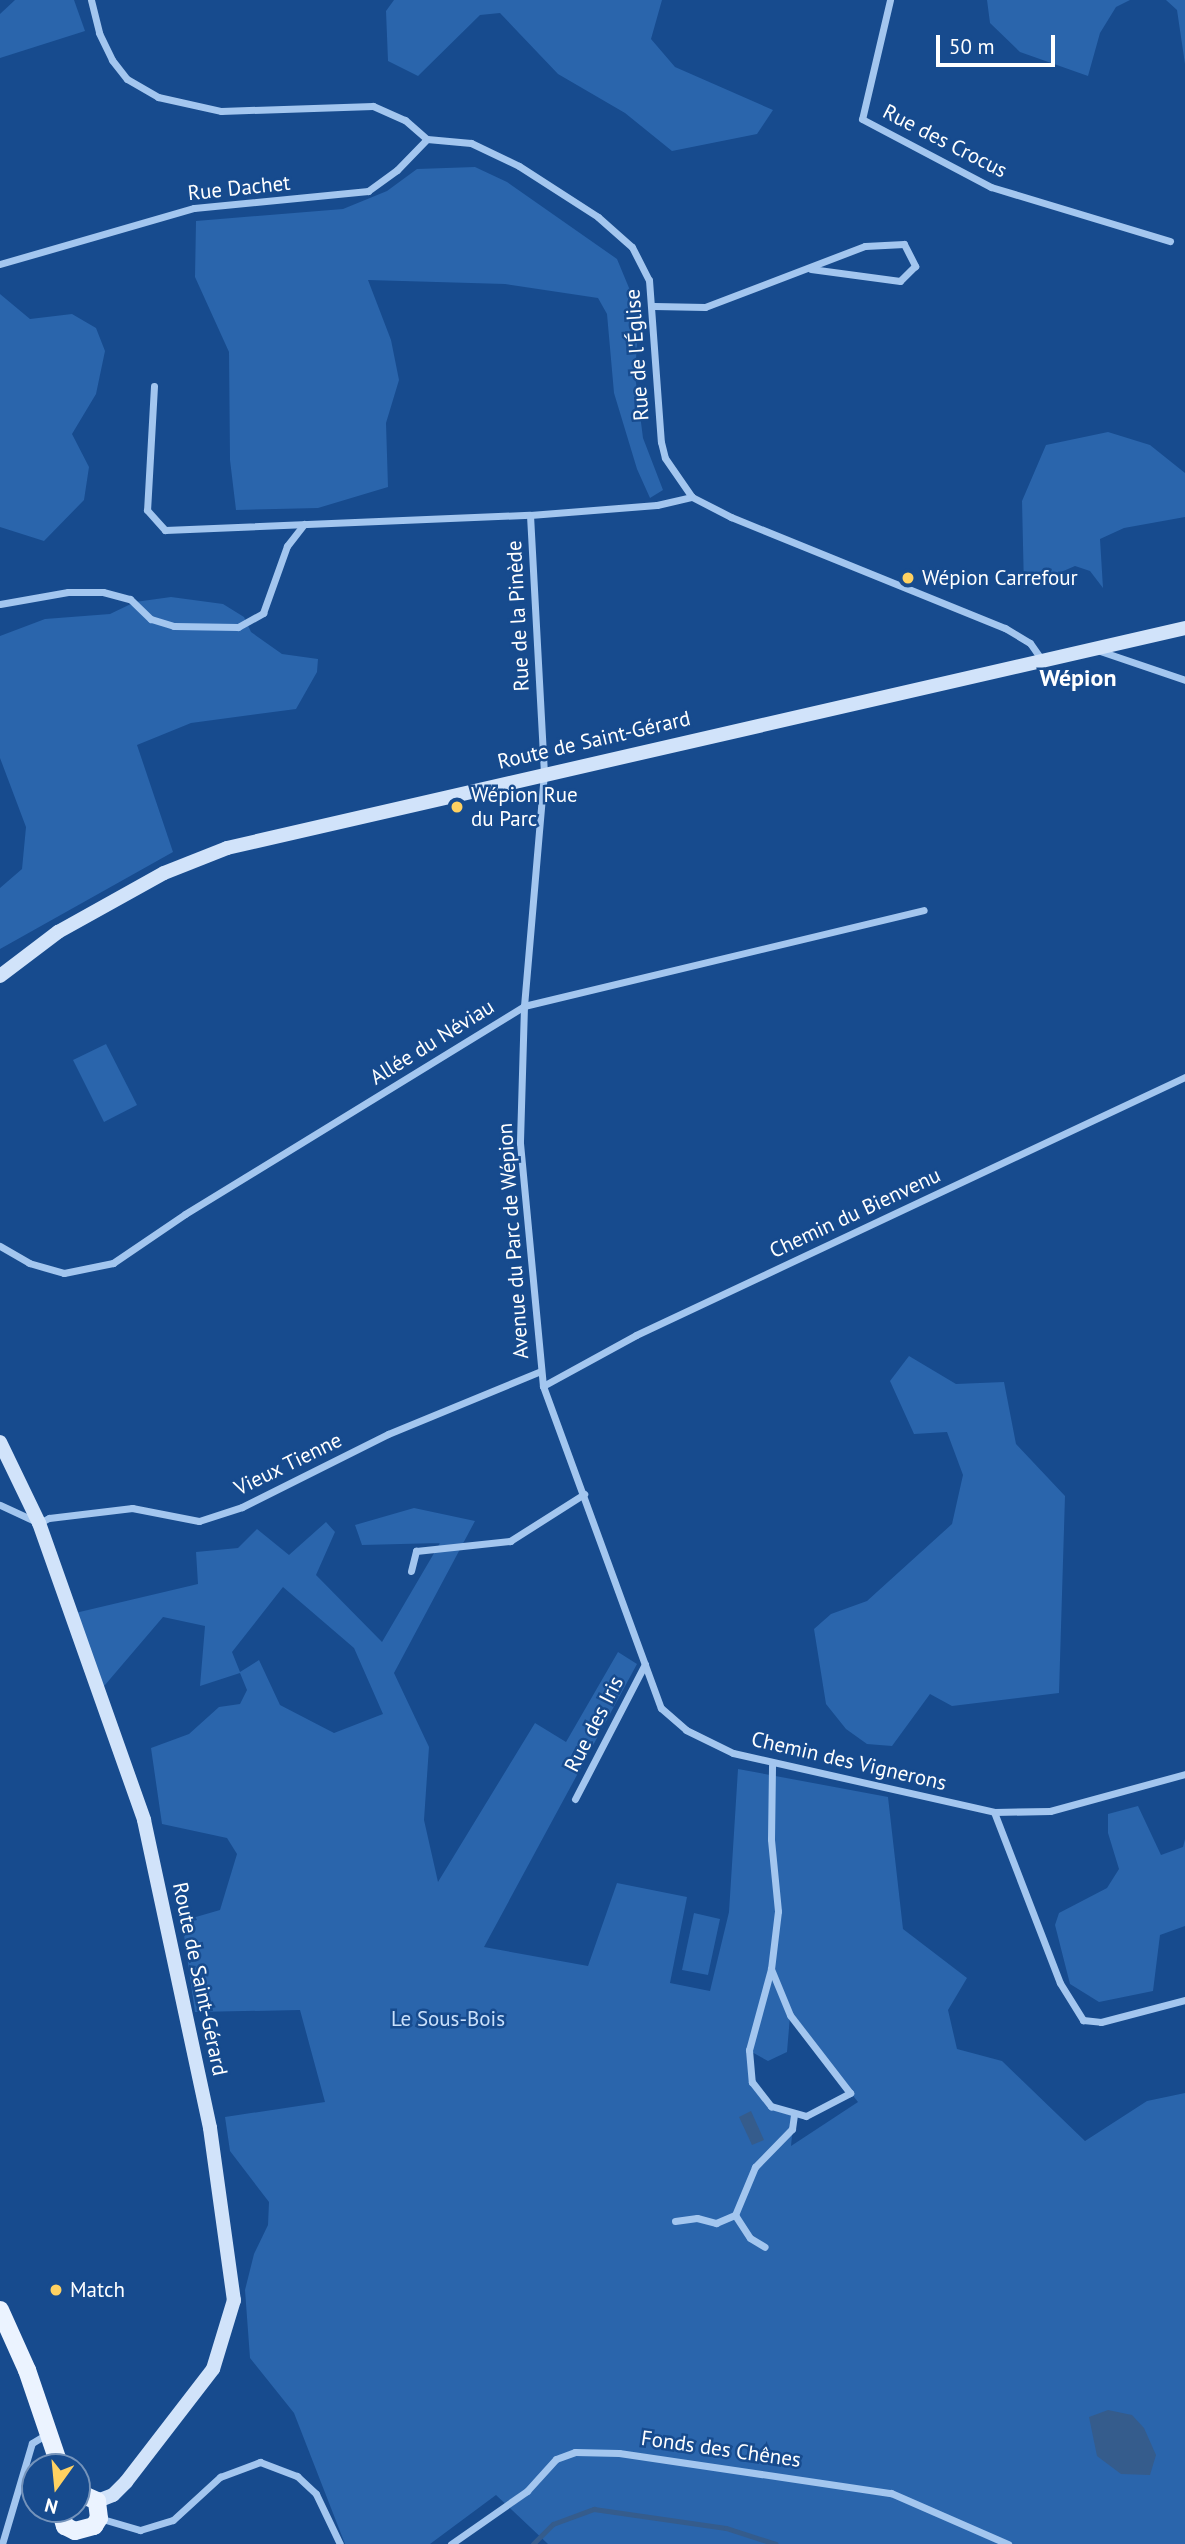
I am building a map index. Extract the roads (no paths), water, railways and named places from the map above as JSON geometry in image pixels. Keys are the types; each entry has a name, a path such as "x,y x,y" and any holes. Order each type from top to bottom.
{"main road":[{"name":"Route de Saint-Gérard","path":"0,976 69,926 164,873 228,848 544,773 1185,628"},
{"name":"Route de Saint-Gérard","path":"0,1442 39,1523 144,1820 210,2128 234,2300 213,2370 126,2482 98,2510"},
{"path":"0,2310 51,2432 56,2453"},
{"path":"64,2523 76,2538 85,2531 98,2510 91,2504"}],"street":[{"path":"91,0 112,60 127,79 158,97 221,111 373,106 405,120 427,139"},
{"name":"Rue des Crocus","path":"890,0 862,119 990,187 1170,241"},
{"name":"Rue Dachet","path":"0,264 194,208 368,191 397,170 427,139"},
{"name":"Rue de l'Église","path":"427,139 471,143 519,166 598,217 622,236 639,258 649,280 654,306 660,442 665,458 692,497 731,517 1005,628 1030,643 1042,660"},
{"path":"654,306 679,310 705,307 811,269 865,246 904,244 915,266 900,281 811,269"},
{"name":"Rue de la Pinède","path":"154,386 147,510 165,530 530,515 544,773"},
{"path":"530,515 657,505 692,497"},
{"path":"0,604 68,592 103,592 130,599 151,619 174,626 238,627 263,613 287,546 304,524"},
{"path":"1093,648 1185,680"},
{"name":"Avenue du Parc de Wépion","path":"541,1371 520,1143 524,1006 544,773"},
{"name":"Allée du Néviau","path":"0,1246 29,1263 64,1273 113,1263 185,1214 524,1006 924,910"},
{"name":"Chemin du Bienvenu","path":"542,1386 636,1335 1185,1077"},
{"name":"Chemin des Vignerons","path":"541,1371 542,1386 661,1708 687,1730 733,1753 772,1765 994,1812 1050,1811 1185,1774"},
{"name":"Vieux Tienne","path":"39,1523 49,1518 132,1508 199,1521 242,1507 388,1434 541,1371"},
{"path":"411,1571 416,1551 510,1541 584,1494"},
{"path":"0,1505 39,1523"},
{"name":"Rue des Iris","path":"575,1799 645,1664"},
{"path":"771,1969 790,2015 850,2093 806,2116 794,2115 771,2106 752,2081 749,2050 771,1969 778,1911 771,1839 772,1765"},
{"path":"994,1812 1060,1983 1083,2020 1101,2022 1185,2000"},
{"path":"675,2221 697,2218 716,2223 735,2215 755,2167 792,2129 794,2115"},
{"path":"735,2215 750,2238 765,2247"},
{"path":"2,2544 32,2442 51,2432"},
{"name":"Fonds des Chênes","path":"451,2544 481,2519 527,2491 556,2459 575,2452 645,2456 891,2493 1008,2544"},
{"path":"98,2510 140,2530 173,2520 220,2476 260,2462 297,2476 316,2494 340,2544"}],"waterway":[{"path":"533,2544 553,2524 594,2509 726,2528 776,2544"}],"place":[{"name":"Wépion Carrefour","path":"908,578"},
{"name":"Wépion Rue du Parc","path":"457,807"},
{"name":"Match","path":"56,2290"}],"district":[{"name":"Wépion","path":"1078,678"}],"park label":[{"name":"Le Sous-Bois","path":"448,2019"}]}
